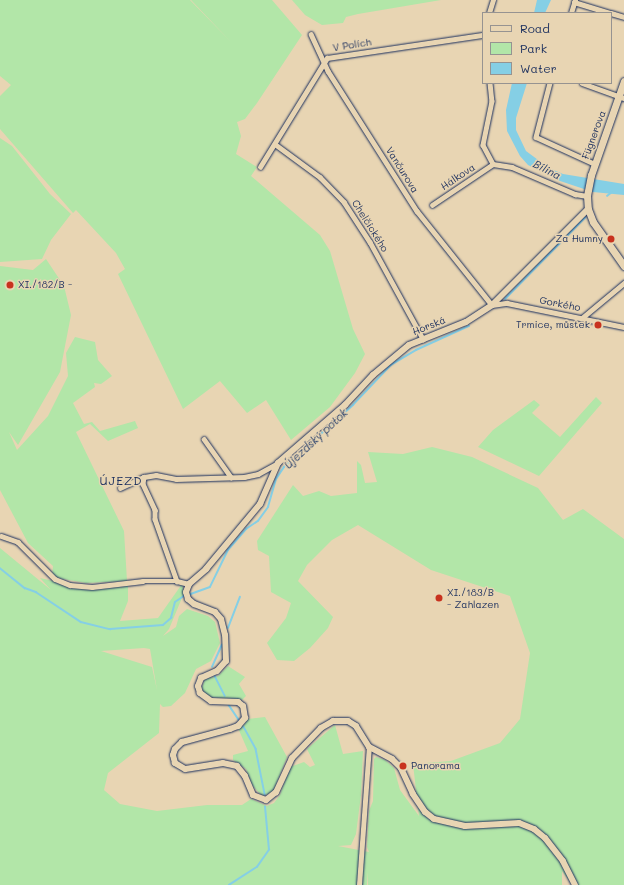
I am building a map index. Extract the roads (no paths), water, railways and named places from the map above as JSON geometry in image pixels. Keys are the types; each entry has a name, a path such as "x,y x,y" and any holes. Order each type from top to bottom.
{"main road":[{"name":"Fügnerova","path":"588,209 587,194 591,175 621,97 624,82"},
{"path":"588,209 593,222 624,266"}],"street":[{"path":"489,12 493,0"},
{"path":"571,12 575,1 608,12"},
{"path":"612,13 624,17"},
{"name":"Vančurova","path":"311,34 332,78 417,211 492,305"},
{"name":"V Polích","path":"260,167 328,58 482,35"},
{"path":"490,84 492,101 483,145 493,164 512,167 575,194 587,194"},
{"path":"550,84 536,137 595,164"},
{"path":"585,84 621,97"},
{"name":"Chelčického","path":"275,144 320,177 344,202 370,242 424,339"},
{"name":"Hálkova","path":"432,205 493,164"},
{"name":"Horská","path":"278,463 345,405 387,362 409,345 466,322 492,305 588,209"},
{"path":"582,318 624,283"},
{"name":"Gorkého","path":"492,305 507,303 624,326"},
{"path":"204,439 231,477"},
{"path":"120,488 144,477 210,479 258,474 278,463"},
{"path":"278,463 260,504 206,569 190,584 186,592 188,599 215,612 221,619 225,635 226,661 217,671 201,678 198,686 200,693 211,701 238,702 245,712 245,718 238,726 188,740 178,745 173,755 180,767 194,769 231,764 242,771 253,795 266,800 276,792 292,758 327,723 338,720 348,721 356,726 369,747 392,759 401,768 412,794 425,812 434,819 465,826 519,823 534,829 545,838 562,861 575,885"},
{"path":"144,477 143,484 155,510 155,519 177,581"},
{"path":"1,536 18,542 55,579 70,585 92,587 143,581 177,581 190,584"},
{"path":"359,885 369,747"}],"water":[{"path":"537,0 551,0 545,12 534,12"},
{"name":"Bílina","path":"512,84 527,84 516,118 516,130 526,151 549,168 563,174 624,184 624,195 593,192 560,181 528,165 520,156 507,131 506,110"}],"waterway":[{"name":"Újezdský potok","path":"607,196 612,192"},
{"name":"Újezdský potok","path":"505,299 585,218"},
{"name":"Újezdský potok","path":"188,595 210,587 228,550 246,529 258,521 268,507 276,479 284,467 353,405 391,365 416,350 469,326"},
{"name":"Újezdský potok","path":"0,568 25,588 36,592 81,622 110,629 163,625 171,618 175,602 184,596"},
{"path":"228,628 240,597"},
{"path":"212,667 222,645"},
{"path":"215,676 225,696"},
{"path":"229,705 239,720"},
{"path":"244,727 256,749 265,794"},
{"path":"229,885 257,867 269,850 265,807"}],"place":[{"name":"Za Humny","path":"611,239"},
{"name":"XI./182/B -","path":"10,285"},
{"name":"Trmice, můstek","path":"598,325"},
{"name":"XI./183/B - Zahlazen","path":"439,598"},
{"name":"Panorama","path":"403,766"}],"district":[{"name":"ÚJEZD","path":"121,481"}]}
